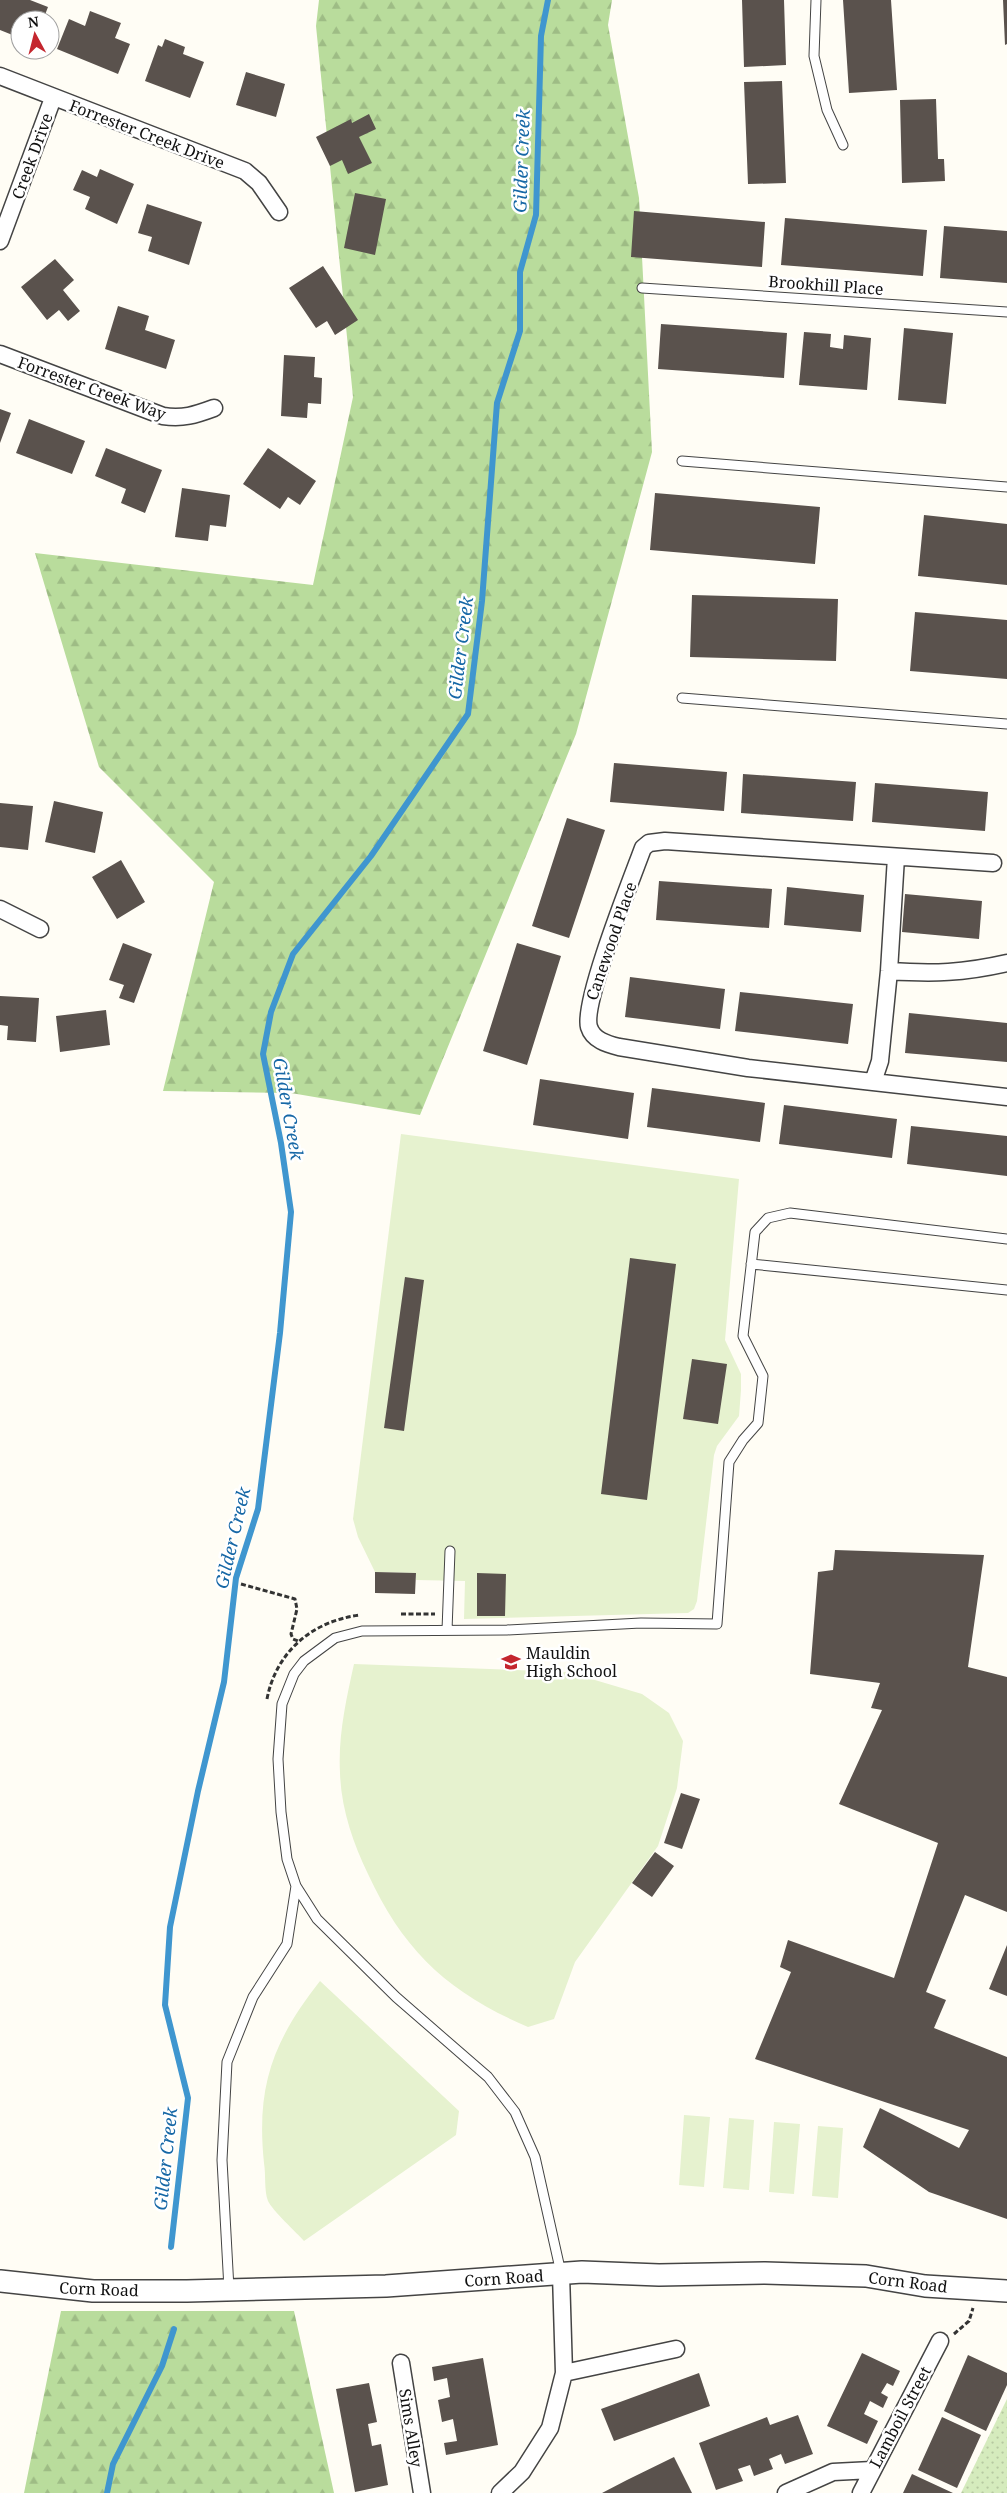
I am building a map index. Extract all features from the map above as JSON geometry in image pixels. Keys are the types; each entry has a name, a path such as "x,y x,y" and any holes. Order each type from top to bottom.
{"street":[{"name":"Forrester Creek Drive","path":"0,76 244,172 259,183 279,212"},
{"name":"Creek Drive","path":"0,241 53,98"},
{"name":"Forrester Creek Way","path":"0,354 163,416 180,419 214,408"},
{"name":"Canewood Place","path":"993,864 665,841 649,843 643,848 612,933 588,1012 590,1029 594,1035 604,1043 619,1047 748,1068 1007,1097"},
{"path":"872,1082 880,1061 889,971 896,857"},
{"path":"0,909 40,929"},
{"path":"889,971 936,974 972,971 1007,963"},
{"name":"Corn Road","path":"0,2281 93,2291 229,2290 386,2286 582,2272 659,2275 765,2273 866,2276 925,2286 1007,2291"},
{"path":"500,2493 522,2472 550,2428 564,2373 561,2274"},
{"name":"Lamboil Street","path":"861,2493 940,2341"},
{"path":"564,2373 676,2349"},
{"name":"Sims Alley","path":"401,2363 422,2493"},
{"path":"786,2493 832,2472 872,2470"}],"lane":[{"path":"816,0 814,56 827,110 843,145"},
{"name":"Brookhill Place","path":"642,288 1007,312"},
{"path":"682,461 1007,487"},
{"path":"682,698 1007,724"},
{"path":"561,2274 537,2164 527,2133 515,2112 488,2077 396,1996 317,1919 296,1886 287,1859 281,1812 278,1759 282,1704 294,1674 316,1650 335,1638 362,1631 507,1630 641,1623 717,1624 730,1462 743,1440 758,1423 763,1376 743,1336 755,1232 768,1218 790,1213 1007,1239"},
{"path":"751,1264 1007,1290"},
{"path":"447,1630 450,1551"},
{"path":"229,2290 222,2160 227,2062 253,1996 287,1944 296,1886"}],"path":[{"path":"241,1584 296,1599 298,1609 291,1634 293,1639 298,1640"},
{"path":"940,2341 960,2331 969,2321 983,2290"}],"green space":[{"path":"319,0 612,0 608,25 639,198 652,452 576,734 420,1115 291,1093 163,1091 214,882 99,767 35,553 313,585 353,397 316,26"},
{"path":"401,1134 739,1179 725,1340 741,1374 739,1416 717,1446 714,1455 697,1601 694,1609 688,1613 464,1619 465,1581 416,1580 416,1573 375,1572 358,1537 353,1519"},
{"path":"354,1664 568,1672 642,1694 669,1713 683,1741 677,1788 658,1846 575,1962 554,2019 528,2027 475,2000 432,1967 397,1926 382,1902 353,1838 345,1812 341,1786 341,1732"},
{"path":"320,1981 459,2111 456,2135 304,2241 279,2216 268,2201 262,2136 263,2111 271,2066 280,2045 290,2024"},
{"path":"684,2115 710,2117 704,2187 679,2185"},
{"path":"729,2118 754,2120 749,2190 723,2188"},
{"path":"774,2122 800,2124 794,2194 769,2192"},
{"path":"818,2126 843,2128 838,2198 812,2196"},
{"path":"61,2311 294,2311 334,2493 24,2493"},
{"path":"1007,2399 1007,2493 961,2493"}],"building":[{"path":"0,0 30,0 48,7 47,10 10,10 10,34 0,30"},
{"path":"742,0 784,0 786,65 744,67"},
{"path":"843,0 891,0 897,90 849,93"},
{"path":"1003,0 1007,0 1007,44 1005,45"},
{"path":"90,11 121,23 115,38 130,44 118,74 60,50 60,42 69,19 85,26"},
{"path":"165,39 185,47 183,54 204,62 190,98 145,81 158,45 162,47"},
{"path":"246,72 285,84 276,117 236,105"},
{"path":"782,81 786,183 748,184 744,82"},
{"path":"936,99 938,159 944,159 945,181 902,183 900,100"},
{"path":"369,114 376,129 359,137 372,163 348,174 342,160 330,166 316,137 351,119 352,123"},
{"path":"100,169 134,184 117,224 85,209 90,197 73,190 82,170 97,177"},
{"path":"355,193 386,199 375,255 344,248"},
{"path":"147,204 202,222 189,265 148,251 152,237 138,233"},
{"path":"634,211 765,222 762,267 631,257"},
{"path":"785,218 927,230 923,276 781,265"},
{"path":"944,226 1007,231 1007,283 940,278"},
{"path":"55,259 74,280 63,290 80,311 68,321 59,310 47,320 21,287"},
{"path":"323,266 358,320 335,335 327,321 316,328 289,288"},
{"path":"118,306 149,316 145,330 175,340 166,369 105,349"},
{"path":"661,324 787,333 784,378 658,369"},
{"path":"904,328 953,333 946,404 898,400"},
{"path":"804,332 831,334 830,347 843,349 844,335 871,338 867,390 799,385"},
{"path":"284,355 315,357 314,377 322,378 321,404 308,403 307,418 281,416"},
{"path":"0,409 11,413 0,443"},
{"path":"29,419 85,441 72,474 16,453"},
{"path":"106,448 162,470 145,513 121,503 126,489 95,476"},
{"path":"268,448 316,481 300,505 288,497 280,509 243,484"},
{"path":"182,488 230,495 226,527 210,525 208,541 175,537"},
{"path":"655,493 820,507 815,564 650,550"},
{"path":"924,515 1007,524 1007,585 918,576"},
{"path":"692,595 838,599 836,661 690,657"},
{"path":"915,612 1007,620 1007,679 910,671"},
{"path":"614,763 727,772 724,811 610,802"},
{"path":"743,774 856,782 853,821 741,813"},
{"path":"875,783 988,792 985,831 872,822"},
{"path":"54,801 103,812 95,853 45,842"},
{"path":"0,803 33,806 28,850 0,847"},
{"path":"567,818 605,830 569,938 532,926"},
{"path":"121,860 145,902 117,919 92,877"},
{"path":"659,881 772,889 769,928 656,920"},
{"path":"787,887 864,895 861,932 784,925"},
{"path":"905,894 982,901 979,939 902,932"},
{"path":"123,943 152,954 134,1003 119,998 124,985 109,980"},
{"path":"517,943 561,956 527,1065 483,1051"},
{"path":"630,977 725,989 720,1029 625,1017"},
{"path":"740,992 853,1004 848,1044 735,1031"},
{"path":"0,996 39,998 36,1042 7,1040 8,1026 0,1025"},
{"path":"106,1010 110,1045 60,1052 56,1016"},
{"path":"909,1013 1007,1023 1007,1062 905,1053"},
{"path":"540,1079 634,1093 628,1139 533,1125"},
{"path":"652,1088 765,1103 760,1142 647,1127"},
{"path":"784,1105 897,1119 892,1158 779,1144"},
{"path":"911,1126 1007,1136 1007,1176 907,1164"},
{"path":"630,1258 676,1264 647,1500 601,1494"},
{"path":"405,1277 424,1280 404,1431 384,1428"},
{"path":"692,1359 727,1364 718,1424 683,1419"},
{"path":"835,1550 984,1555 968,1667 1007,1677 1007,1912 965,1895 926,1992 946,2000 934,2028 1007,2057 1007,2219 929,2192 863,2147 880,2108 959,2148 969,2130 755,2059 791,1972 780,1967 788,1940 894,1978 938,1843 839,1804 882,1710 871,1708 880,1683 810,1674 818,1572 833,1570"},
{"path":"375,1572 416,1573 415,1594 375,1593"},
{"path":"477,1573 506,1574 505,1616 477,1616"},
{"path":"681,1793 700,1799 682,1849 664,1843"},
{"path":"655,1852 674,1866 652,1897 632,1883"},
{"path":"1007,1945 1007,1996 989,1989"},
{"path":"862,2353 900,2371 893,2386 887,2383 881,2393 888,2397 883,2408 870,2401 864,2414 878,2421 867,2444 827,2426"},
{"path":"968,2355 1007,2373 1007,2385 986,2431 944,2411"},
{"path":"483,2358 498,2445 446,2455 444,2443 457,2441 453,2419 442,2422 438,2400 450,2397 447,2378 434,2381 432,2367"},
{"path":"699,2373 710,2406 614,2441 601,2409"},
{"path":"369,2383 377,2422 368,2424 372,2446 381,2444 388,2485 355,2492 336,2389"},
{"path":"798,2415 813,2454 785,2464 781,2454 769,2459 773,2469 754,2476 750,2465 738,2469 743,2481 716,2490 699,2443 767,2417 770,2425"},
{"path":"942,2417 981,2435 957,2488 918,2470"},
{"path":"674,2457 692,2493 602,2493 627,2480"},
{"path":"912,2474 953,2493 903,2493"}],"waterway":[{"name":"Gilder Creek","path":"171,2247 188,2098 165,2005 170,1927 198,1791 224,1682 236,1578 258,1509 280,1333 291,1212 281,1143 263,1054 271,1012 293,954 371,856 468,714 482,601 497,403 520,331 520,272 536,215 541,36 548,0"},
{"name":"Gilder Creek","path":"107,2493 113,2464 162,2366 174,2329"}],"place":[{"name":"Mauldin High School","path":"511,1662"}]}
